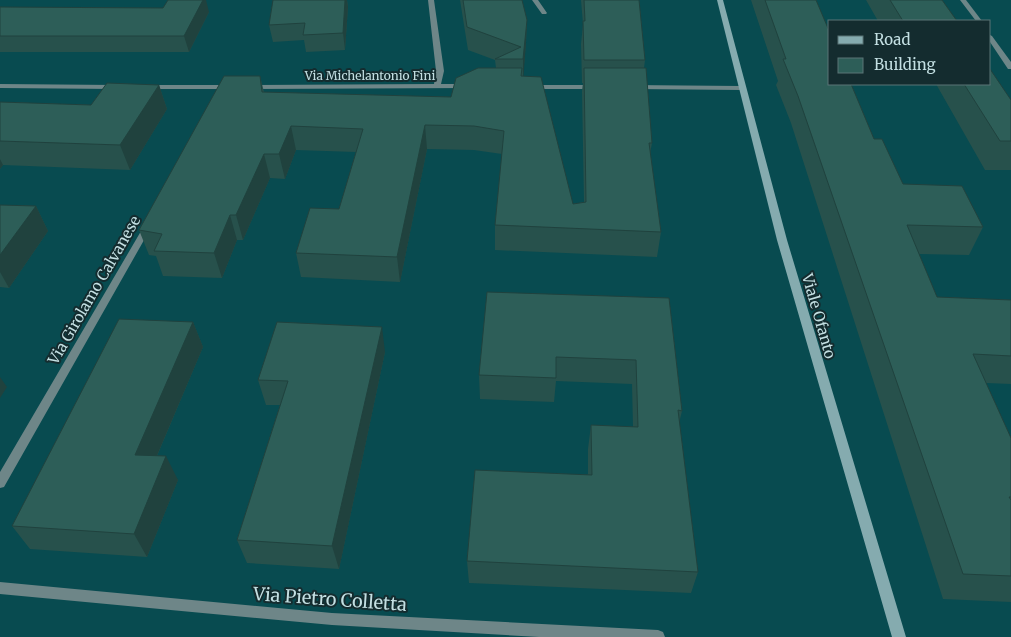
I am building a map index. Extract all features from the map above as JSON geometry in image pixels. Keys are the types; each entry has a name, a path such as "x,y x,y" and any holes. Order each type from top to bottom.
{"main road":[{"name":"Viale Ofanto","path":"720,0 741,88 794,285 899,637"}],"street":[{"path":"431,0 440,71 437,86"},
{"path":"535,0 544,13"},
{"path":"963,0 977,20"},
{"path":"991,38 1011,66"},
{"path":"0,86 129,86"},
{"name":"Via Michelantonio Fini","path":"139,86 226,91 476,86"},
{"path":"524,86 600,87"},
{"path":"620,87 741,88"},
{"name":"Via Girolamo Calvanese","path":"0,482 154,216"},
{"name":"Via Pietro Colletta","path":"0,588 332,619 658,637"}],"building":[{"path":"168,0 203,0 184,36 0,36 0,7 163,8"},
{"path":"273,0 345,0 343,33 303,35 305,23 269,25"},
{"path":"463,0 522,0 527,20 523,59 495,59 521,47 467,27"},
{"path":"584,0 639,0 645,60 584,60"},
{"path":"765,0 816,0 828,28 828,85 851,85 874,139 882,139 903,184 962,186 983,227 907,225 937,297 1011,300 1011,356 973,354 1011,438 1011,497 1009,497 1011,500 1011,576 963,574 798,96 783,59 786,59"},
{"path":"890,0 942,0 956,20 902,20"},
{"path":"478,68 522,68 521,76 541,77 573,204 586,202 584,68 646,68 652,143 649,143 661,232 495,225 504,131 474,126 425,125 397,257 296,253 310,208 339,209 363,129 291,126 279,154 264,154 236,215 230,215 214,253 154,251 162,234 139,230 224,76 260,76 262,92 451,97 456,78"},
{"path":"991,70 1011,100 1011,141 1000,141 965,85 991,85"},
{"path":"107,83 159,85 120,145 0,141 0,102 91,105"},
{"path":"0,205 36,206 0,255"},
{"path":"487,292 669,298 682,411 678,410 698,572 467,561 475,470 592,475 591,425 638,427 636,360 556,357 556,378 479,375"},
{"path":"119,319 193,322 135,455 166,456 134,534 12,526"},
{"path":"277,322 382,327 332,546 237,540 288,381 258,380"}]}
